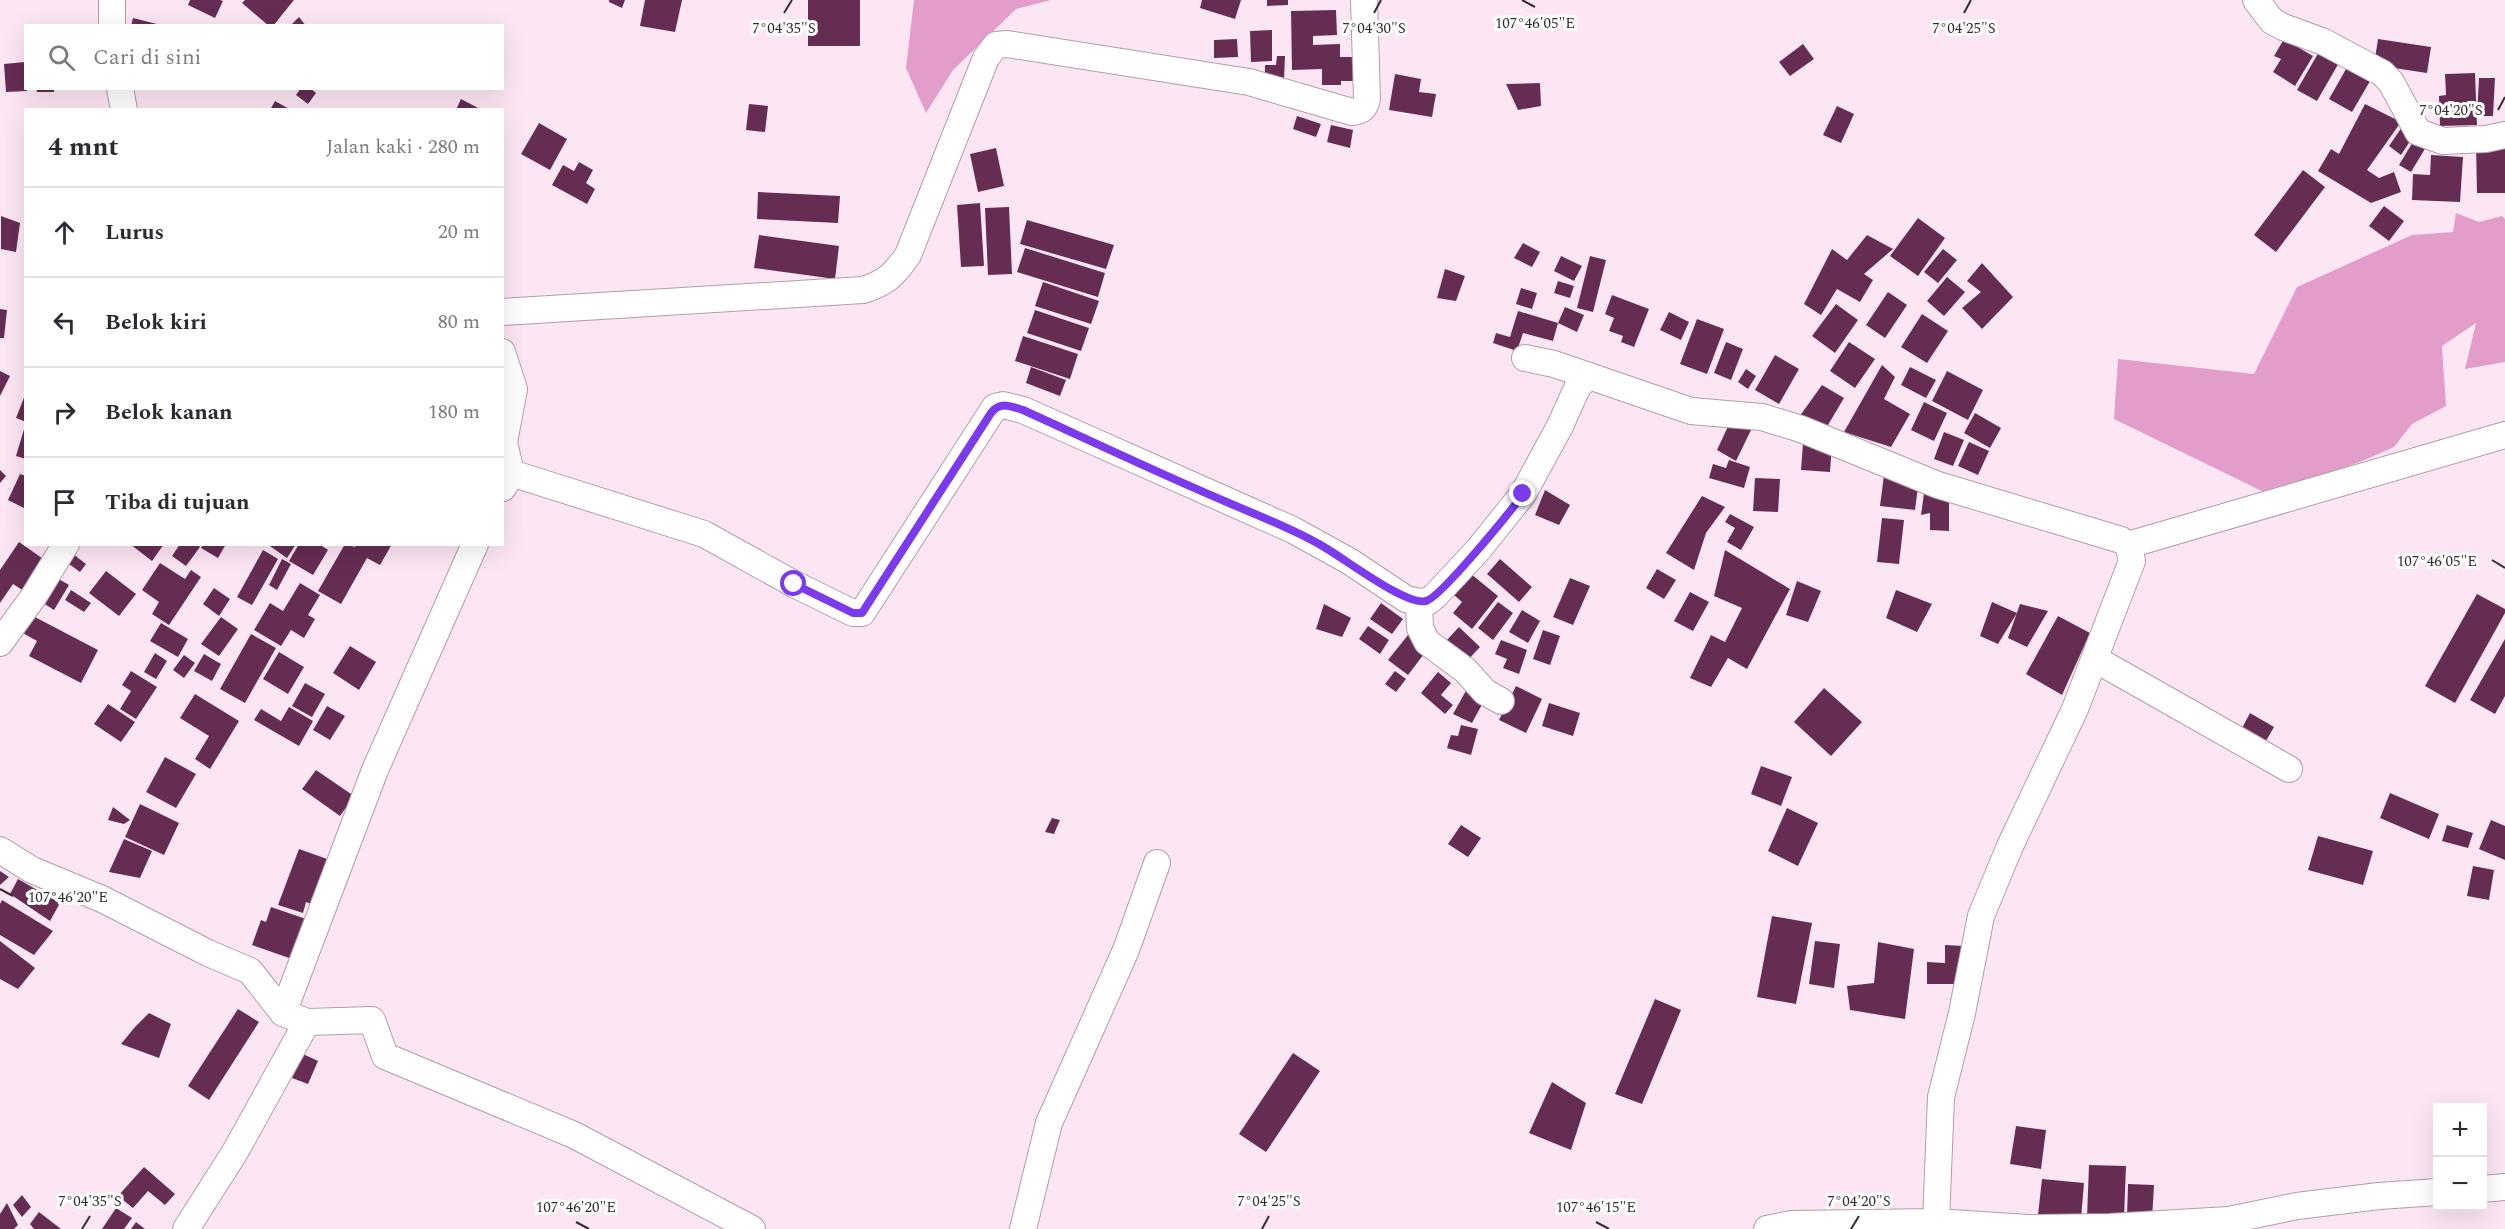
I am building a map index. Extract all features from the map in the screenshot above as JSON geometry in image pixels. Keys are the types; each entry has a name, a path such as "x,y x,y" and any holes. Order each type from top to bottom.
{"street":[{"path":"112,0 112,24"},
{"path":"504,312 863,290 881,284 897,271 908,255 986,58 996,45 1007,44 1249,82 1352,112 1360,111 1367,99 1364,0"},
{"path":"2256,0 2272,21 2324,42 2382,73 2391,82 2418,132 2443,141 2486,139 2505,135"},
{"path":"120,90 124,108"},
{"path":"504,358 514,389 504,442 507,481 704,534 794,584 853,613 862,613 994,409 1000,405 1023,410 1293,530 1349,561 1406,599 1419,602 1429,601 1478,550 1523,494 1560,426 1578,386 1589,376"},
{"path":"1524,358 1554,364 1691,411 1762,417 1801,429 1938,485 2121,540 2128,545 2132,561 2075,709 2010,846 1981,916 1962,1013 1941,1097 1936,1222"},
{"path":"2128,545 2505,435"},
{"path":"0,643 34,596 65,546"},
{"path":"283,1013 375,770 474,546"},
{"path":"1419,602 1420,628 1427,642 1465,670 1485,692 1501,701"},
{"path":"2095,658 2289,769"},
{"path":"0,850 32,870 102,899 208,953 250,971 283,1013 307,1022 372,1020 385,1056 574,1135 752,1229"},
{"path":"1023,1229 1049,1123 1126,950 1157,863"},
{"path":"186,1229 235,1152 307,1022"},
{"path":"2487,1189 2505,1187"},
{"path":"1767,1229 1791,1224 1936,1222 2027,1228 2109,1227 2229,1220 2296,1206 2433,1192"}],"shaded area":[{"path":"914,0 1051,0 1016,9 953,70 926,113 906,68"},
{"path":"2456,213 2479,222 2502,216 2505,219 2505,362 2465,369 2476,323 2442,346 2446,406 2412,424 2394,447 2360,462 2268,494 2114,419 2118,359 2254,374 2297,287 2412,235 2453,232"}],"building":[{"path":"190,0 223,1 215,18 188,5"},
{"path":"245,0 294,0 275,24 267,24 242,3"},
{"path":"609,0 625,0 622,8"},
{"path":"645,0 682,0 675,32 640,26"},
{"path":"808,0 860,0 860,46 808,46"},
{"path":"1202,0 1241,0 1235,19 1200,8"},
{"path":"1267,0 1288,0 1288,5 1267,6"},
{"path":"1336,10 1337,35 1313,36 1313,45 1340,44 1340,57 1353,57 1353,81 1341,81 1341,85 1322,85 1322,69 1292,70 1291,11"},
{"path":"299,17 304,24 292,24"},
{"path":"133,18 157,24 132,24"},
{"path":"1272,30 1272,61 1251,62 1250,31"},
{"path":"1237,39 1238,57 1214,58 1214,40"},
{"path":"2284,39 2313,56 2295,86 2273,72 2281,59 2274,56"},
{"path":"2378,39 2431,47 2427,73 2374,65"},
{"path":"2324,43 2344,54 2317,101 2297,90"},
{"path":"1803,44 1814,59 1790,76 1779,62"},
{"path":"1277,56 1285,56 1284,80 1265,79 1265,65 1276,65"},
{"path":"24,62 24,90 27,91 6,92 4,64"},
{"path":"2350,62 2373,76 2352,112 2329,99"},
{"path":"2475,73 2477,125 2440,126 2439,96 2446,95 2445,74"},
{"path":"1395,74 1421,79 1419,92 1436,94 1432,117 1389,110"},
{"path":"2479,78 2495,78 2493,116 2477,116"},
{"path":"1540,83 1541,106 1518,110 1506,84"},
{"path":"36,90 54,90 54,92 37,92"},
{"path":"300,90 312,90 316,93 308,104 296,95"},
{"path":"461,99 478,108 457,108"},
{"path":"275,101 287,108 271,108"},
{"path":"749,104 768,106 765,132 746,130"},
{"path":"2365,104 2401,122 2367,170 2379,178 2394,172 2401,192 2371,203 2318,171 2331,149 2339,154"},
{"path":"1837,106 1854,114 1841,143 1823,135"},
{"path":"1297,116 1321,124 1316,137 1293,129"},
{"path":"539,123 567,139 550,170 521,154"},
{"path":"1331,125 1353,130 1350,148 1327,142"},
{"path":"2402,127 2414,135 2401,155 2389,146"},
{"path":"2417,135 2429,142 2411,172 2399,165"},
{"path":"2505,143 2505,193 2477,193 2476,144"},
{"path":"996,148 1004,186 978,192 970,154"},
{"path":"2431,155 2463,157 2460,202 2412,200 2413,174 2430,175"},
{"path":"579,162 593,170 586,183 595,189 587,204 552,185 563,165 574,171"},
{"path":"2303,170 2325,187 2276,252 2254,235"},
{"path":"758,192 840,196 838,223 757,219"},
{"path":"980,203 984,266 961,267 957,205"},
{"path":"2384,206 2404,221 2389,241 2369,226"},
{"path":"1009,207 1012,274 988,275 985,208"},
{"path":"1,216 20,223 16,252 1,249"},
{"path":"1918,218 1945,238 1918,276 1890,256"},
{"path":"1027,220 1114,245 1106,269 1020,244"},
{"path":"759,235 839,246 835,279 754,268"},
{"path":"1867,235 1893,249 1864,274 1873,280 1860,302 1837,289 1821,315 1804,304 1832,249 1847,260"},
{"path":"1523,243 1540,252 1532,267 1514,258"},
{"path":"1025,248 1105,273 1098,297 1017,272"},
{"path":"1943,249 1957,260 1938,283 1924,272"},
{"path":"1561,256 1582,266 1574,281 1554,271"},
{"path":"1590,256 1606,260 1593,312 1577,308"},
{"path":"1982,263 2013,297 1982,329 1962,308 1981,292 1967,281"},
{"path":"1445,269 1465,276 1456,301 1437,298"},
{"path":"1947,277 1965,292 1944,316 1927,301"},
{"path":"1558,281 1574,286 1570,298 1554,293"},
{"path":"1043,282 1099,301 1091,324 1035,306"},
{"path":"1521,288 1537,293 1532,309 1516,304"},
{"path":"1888,292 1907,305 1885,338 1866,325"},
{"path":"1612,295 1649,309 1634,347 1621,342 1623,336 1609,331 1614,318 1605,314"},
{"path":"1836,304 1858,320 1835,353 1812,336"},
{"path":"1565,307 1584,315 1577,332 1558,323"},
{"path":"0,309 7,310 4,338 0,338"},
{"path":"1035,310 1089,328 1081,351 1027,333"},
{"path":"1518,311 1558,323 1553,341 1523,333 1517,351 1493,343 1496,333 1510,337"},
{"path":"1669,312 1689,322 1681,340 1660,330"},
{"path":"1922,314 1948,331 1927,363 1901,347"},
{"path":"1697,319 1724,329 1707,374 1680,364"},
{"path":"1023,336 1078,354 1070,379 1015,361"},
{"path":"1726,342 1743,349 1731,380 1714,373"},
{"path":"1849,342 1875,359 1855,388 1830,371"},
{"path":"1775,355 1799,369 1779,404 1755,390"},
{"path":"1882,365 1895,377 1884,399 1910,414 1891,447 1844,432"},
{"path":"1031,367 1066,380 1060,396 1026,383"},
{"path":"1910,367 1936,380 1926,398 1901,385"},
{"path":"1746,369 1756,376 1748,389 1738,382"},
{"path":"0,371 10,376 0,396"},
{"path":"1947,371 1983,390 1968,420 1932,401"},
{"path":"1822,385 1844,398 1825,430 1799,417"},
{"path":"24,398 24,421 16,418"},
{"path":"1924,402 1947,413 1934,441 1911,430"},
{"path":"1975,413 2001,428 1990,448 1964,433"},
{"path":"1731,420 1751,430 1736,461 1717,450"},
{"path":"24,429 24,458 16,456"},
{"path":"1944,432 1964,440 1953,466 1934,459"},
{"path":"1969,442 1989,451 1978,475 1958,466"},
{"path":"1803,443 1832,444 1830,472 1801,470"},
{"path":"1729,460 1750,467 1744,488 1709,478 1713,464 1726,468"},
{"path":"0,470 6,476 0,483"},
{"path":"20,474 24,475 24,508 8,500"},
{"path":"1884,475 1919,479 1915,510 1880,506"},
{"path":"1755,478 1780,479 1778,512 1753,511"},
{"path":"1545,490 1570,505 1559,525 1535,515"},
{"path":"1924,493 1949,497 1949,531 1930,530 1930,513 1921,515"},
{"path":"1702,496 1725,507 1706,533 1694,570 1666,553"},
{"path":"1730,514 1754,527 1741,550 1727,542 1735,528 1725,522"},
{"path":"1882,518 1904,520 1899,564 1877,562"},
{"path":"19,542 49,563 27,593 13,584 0,603 0,570"},
{"path":"133,546 163,546 152,561"},
{"path":"179,546 200,547 186,566 172,556"},
{"path":"202,546 225,546 218,558 201,548"},
{"path":"270,546 295,546 287,558"},
{"path":"298,546 322,546 328,550 313,575 289,561"},
{"path":"344,546 391,546 380,565 367,558 341,604 318,591"},
{"path":"263,550 278,559 252,605 237,597"},
{"path":"1725,550 1790,589 1747,669 1728,658 1711,687 1690,678 1711,635 1725,642 1742,608 1714,596"},
{"path":"69,551 86,564 80,572 62,559"},
{"path":"282,559 291,564 277,590 269,585"},
{"path":"1500,559 1532,587 1519,602 1487,574"},
{"path":"160,563 185,579 191,570 201,577 169,625 152,614 159,602 142,590"},
{"path":"1657,569 1676,580 1664,599 1646,588"},
{"path":"106,571 136,594 119,616 89,593"},
{"path":"1471,574 1498,596 1472,629 1453,613 1462,602 1454,595"},
{"path":"52,575 69,585 54,610 37,599"},
{"path":"1570,578 1590,586 1573,625 1553,617"},
{"path":"1797,581 1821,591 1808,622 1786,615"},
{"path":"300,583 320,595 308,615 315,619 304,638 291,630 281,646 254,630 270,603 283,611"},
{"path":"214,588 230,599 219,616 203,604"},
{"path":"71,590 91,603 84,612 65,600"},
{"path":"1896,590 1932,604 1917,632 1886,618"},
{"path":"1690,592 1709,602 1693,631 1674,621"},
{"path":"2477,594 2505,609 2505,613 2455,703 2425,686"},
{"path":"1498,602 1513,613 1493,640 1478,628"},
{"path":"1992,602 2017,613 1998,644 1980,636"},
{"path":"1381,603 1403,619 1392,634 1370,619"},
{"path":"1324,604 1351,618 1342,637 1316,629"},
{"path":"2020,604 2048,611 2027,647 2008,638"},
{"path":"1522,610 1540,621 1528,643 1509,632"},
{"path":"31,615 98,650 81,683 29,656 37,641 21,632"},
{"path":"2058,616 2090,633 2062,695 2026,674"},
{"path":"221,617 238,629 219,656 201,644"},
{"path":"161,623 188,639 178,657 150,641"},
{"path":"1368,626 1389,640 1380,654 1359,639"},
{"path":"1459,627 1480,647 1466,662 1445,642"},
{"path":"1543,630 1560,636 1550,665 1533,659"},
{"path":"251,634 276,648 245,703 220,689"},
{"path":"1408,635 1427,650 1408,675 1388,660"},
{"path":"2505,639 2505,696 2495,714 2470,700"},
{"path":"1501,640 1527,650 1519,674 1503,668 1507,659 1495,654"},
{"path":"350,646 376,662 359,690 333,673"},
{"path":"279,652 304,667 288,694 263,679"},
{"path":"155,653 167,661 156,679 144,672"},
{"path":"204,654 221,664 212,681 194,671"},
{"path":"184,655 195,663 184,678 173,670"},
{"path":"131,671 157,687 136,719 120,709 131,691 122,685"},
{"path":"1395,671 1406,679 1396,692 1385,684"},
{"path":"1438,672 1451,683 1441,695 1453,705 1445,714 1421,693"},
{"path":"305,683 325,694 312,717 292,706"},
{"path":"1516,686 1542,699 1526,733 1499,720"},
{"path":"1824,688 1862,722 1831,756 1794,722"},
{"path":"1467,689 1485,699 1472,723 1453,714"},
{"path":"195,694 239,721 210,769 195,759 209,736 180,718"},
{"path":"1549,703 1580,713 1573,736 1542,726"},
{"path":"108,704 135,722 121,742 94,724"},
{"path":"327,706 345,716 330,740 313,730"},
{"path":"289,707 313,721 299,746 254,720 261,709 281,721"},
{"path":"2250,713 2274,727 2263,746 2239,734"},
{"path":"1461,725 1478,729 1471,755 1447,748 1451,735 1458,736"},
{"path":"165,757 196,774 176,808 146,792"},
{"path":"1761,766 1792,777 1781,806 1751,794"},
{"path":"316,770 354,796 340,816 302,789"},
{"path":"2390,793 2439,814 2429,839 2380,818"},
{"path":"140,804 179,823 164,855 125,837"},
{"path":"113,807 130,820 124,824 108,820"},
{"path":"1787,808 1818,823 1798,866 1768,851"},
{"path":"1052,818 1060,820 1054,834 1045,832"},
{"path":"2491,820 2505,826 2505,860 2479,849"},
{"path":"1461,825 1481,838 1468,857 1448,844"},
{"path":"2447,825 2473,833 2468,848 2442,841"},
{"path":"2318,836 2373,851 2363,885 2308,870"},
{"path":"124,839 152,851 140,878 109,872"},
{"path":"299,849 330,860 314,905 306,902 303,913 278,905"},
{"path":"2473,866 2494,870 2489,900 2467,896"},
{"path":"0,871 9,877 0,885"},
{"path":"18,879 60,903 50,921 10,894"},
{"path":"2,900 53,931 34,955 0,935"},
{"path":"271,907 306,919 292,959 252,945 261,920 266,922"},
{"path":"1772,916 1812,923 1796,1004 1757,997"},
{"path":"0,941 35,968 18,989 0,979"},
{"path":"1815,941 1840,944 1834,988 1809,984"},
{"path":"1878,942 1914,949 1905,1019 1850,1010 1847,986 1874,983"},
{"path":"1945,945 1964,946 1963,984 1927,984 1927,962 1945,963"},
{"path":"1655,999 1681,1010 1642,1104 1615,1094"},
{"path":"238,1009 259,1022 209,1100 188,1086"},
{"path":"149,1013 171,1024 159,1058 121,1044"},
{"path":"1293,1053 1320,1071 1266,1152 1239,1134"},
{"path":"303,1054 318,1061 308,1084 292,1078"},
{"path":"1552,1082 1586,1103 1571,1150 1529,1133"},
{"path":"2016,1126 2046,1130 2041,1169 2010,1164"},
{"path":"2089,1165 2126,1166 2124,1218 2087,1217"},
{"path":"144,1167 175,1194 165,1205 148,1191 133,1208 118,1196"},
{"path":"2042,1179 2084,1183 2081,1219 2038,1215"},
{"path":"2128,1184 2154,1185 2152,1219 2127,1217"},
{"path":"22,1195 31,1207 22,1217 13,1205"},
{"path":"7,1203 18,1225 14,1229 0,1229 0,1214"},
{"path":"116,1208 132,1218 124,1229 102,1229"},
{"path":"39,1212 61,1229 34,1229 30,1224"},
{"path":"136,1222 145,1229 131,1229"}],"route":[{"path":"794,584 853,613 862,613 890,566 995,407 1003,405 1023,410 1293,530 1319,543 1394,592 1412,601 1426,602 1432,599 1478,550 1523,494"}]}
